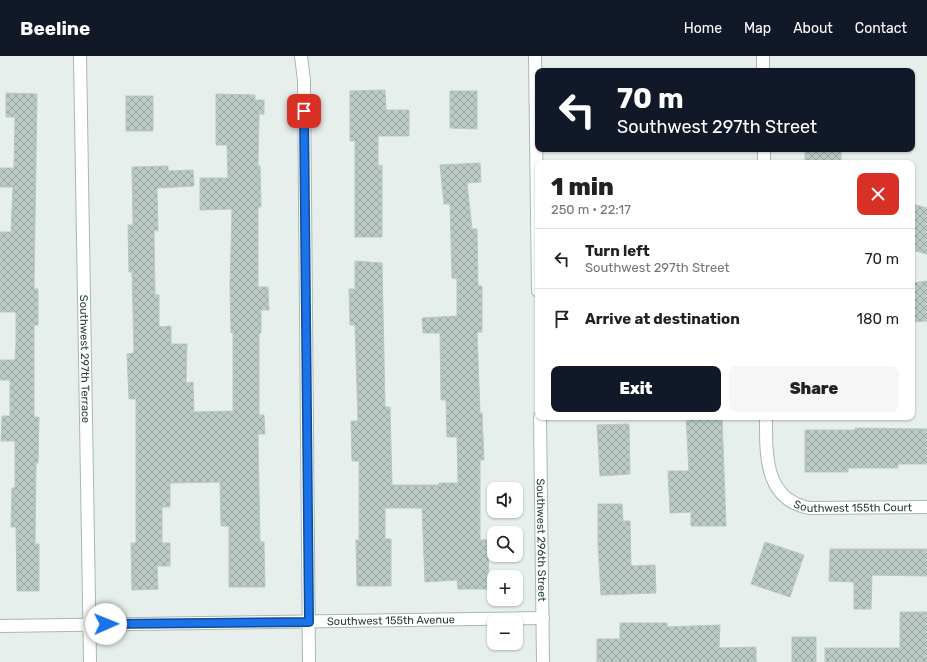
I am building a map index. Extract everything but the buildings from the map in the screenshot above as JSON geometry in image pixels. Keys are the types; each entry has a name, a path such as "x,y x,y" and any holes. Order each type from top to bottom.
{"street":[{"name":"Southwest 297th Terrace","path":"80,56 90,662"},
{"path":"301,56 304,80 309,662"},
{"path":"535,56 535,68"},
{"path":"763,56 764,68"},
{"name":"Southwest 296th Street","path":"540,420 543,662"},
{"name":"Southwest 155th Court","path":"766,420 767,451 770,470 775,485 782,495 797,504 810,508 927,507"},
{"name":"Southwest 155th Avenue","path":"0,626 543,618"}],"route":[{"path":"106,624 309,622 304,111"}]}
